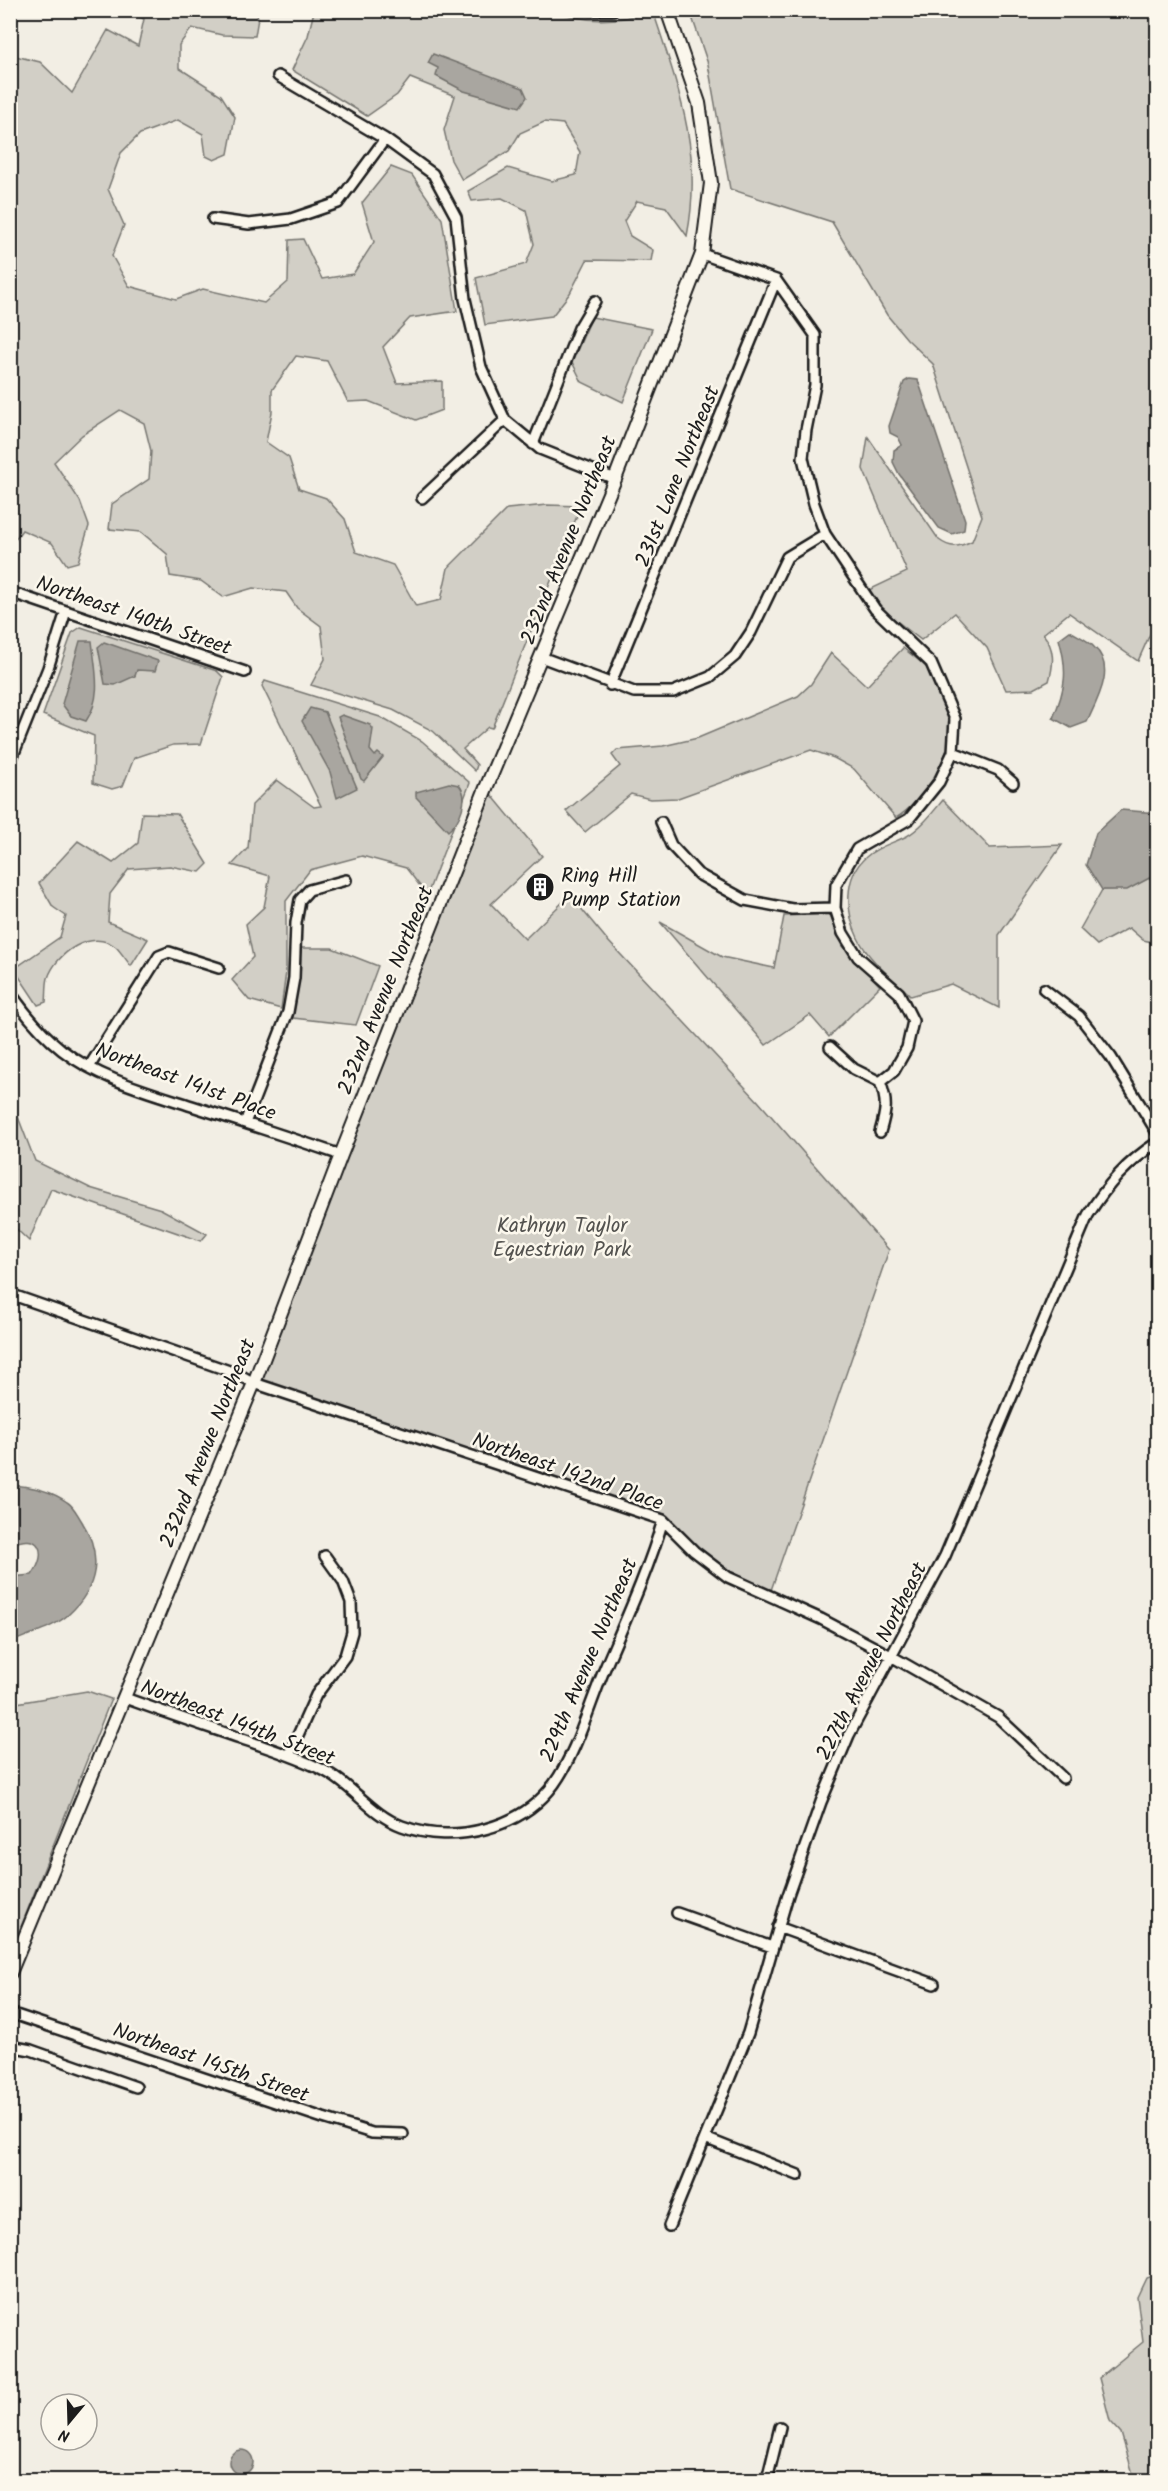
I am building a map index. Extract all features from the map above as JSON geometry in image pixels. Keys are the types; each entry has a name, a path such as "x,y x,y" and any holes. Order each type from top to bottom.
{"street":[{"path":"592,10 613,10"},
{"name":"232nd Avenue Northeast","path":"10,1973 254,1383 340,1155 486,788 615,479 702,254 711,183 699,103 668,10"},
{"path":"278,76 385,139 433,174 456,217 467,311 481,367 505,420 540,449 615,479"},
{"path":"213,219 249,224 291,219 338,203 385,139"},
{"path":"702,254 776,280 815,335 815,385 803,458 811,494 825,534 875,609 931,663 955,719 953,752 939,782 909,819 857,849 836,885 835,908 843,933 858,957 899,993 913,1021 907,1048 894,1071 880,1082"},
{"name":"231st Lane Northeast","path":"610,685 776,280"},
{"path":"533,444 579,328 594,301"},
{"path":"422,498 505,420"},
{"path":"541,657 634,693 673,692 710,676 735,656 751,632 788,557 825,534"},
{"name":"Northeast 140th Street","path":"10,592 245,672"},
{"path":"10,763 48,668 66,611"},
{"path":"953,752 998,770 1013,783"},
{"path":"661,822 671,845 698,874 745,900 792,909 835,908"},
{"path":"245,1123 288,1012 294,978 296,923 300,900 309,890 346,880"},
{"path":"89,1067 159,956 169,952 219,968"},
{"path":"1044,988 1079,1016 1092,1032 1111,1057 1158,1134"},
{"name":"Northeast 141st Place","path":"10,992 25,1014 63,1050 89,1067 119,1081 340,1155"},
{"path":"830,1047 854,1069 880,1082 886,1097 885,1116 880,1132"},
{"name":"227th Avenue Northeast","path":"669,2226 748,2033 798,1864 849,1735 945,1557 1088,1215 1106,1188 1127,1164 1158,1142"},
{"name":"Northeast 142nd Place","path":"10,1294 238,1374 254,1383 663,1520 694,1551 728,1577 821,1619 998,1717 1063,1778"},
{"name":"229th Avenue Northeast","path":"531,1806 553,1784 569,1756 654,1553 663,1520"},
{"path":"289,1755 316,1695 345,1656 352,1632 351,1602 343,1581 325,1556"},
{"name":"Northeast 144th Street","path":"125,1698 289,1755 321,1769 344,1782 374,1809 401,1826 435,1833 474,1832 506,1821 531,1806"},
{"path":"677,1913 772,1947"},
{"path":"778,1927 934,1984"},
{"name":"Northeast 145th Street","path":"10,2013 323,2118 372,2133 403,2134"},
{"path":"10,2046 31,2050 136,2087"},
{"path":"705,2138 798,2175"},
{"path":"767,2481 780,2427"}],"green space":[{"path":"553,10 576,17 599,20 647,13 655,17 680,98 690,151 692,179 687,236 666,207 637,201 624,221 630,236 653,250 651,261 587,260 570,293 552,316 485,325 476,278 526,264 534,244 526,210 502,198 472,201 468,191 508,168 552,181 576,175 580,152 563,124 544,122 520,133 509,151 462,180 451,160 444,130 455,96 410,78 397,95 367,116 292,70 308,36 314,11"},
{"path":"125,11 256,11 258,18 255,36 222,35 192,28 179,45 179,68 221,95 235,117 228,154 214,160 206,156 203,134 178,120 140,134 121,153 108,189 124,225 112,256 129,286 176,299 203,289 264,303 288,282 289,240 303,239 322,279 353,274 374,242 362,203 391,167 412,175 442,219 457,311 410,318 383,347 397,383 442,381 442,410 416,420 368,401 348,402 327,361 296,356 272,390 272,412 266,442 289,458 299,489 326,498 345,519 356,552 393,565 416,606 441,600 448,568 507,509 547,505 581,506 492,728 488,727 463,749 477,765 475,771 433,731 393,710 311,685 325,659 321,626 297,608 286,592 253,588 223,597 201,581 170,576 167,554 141,532 109,529 112,504 149,479 151,451 144,423 120,410 82,435 54,462 80,501 89,526 78,562 67,565 52,543 22,530 11,545 11,55 40,62 72,93 108,30 138,46 144,19"},
{"path":"690,11 1157,11 1158,616 1138,661 1069,613 1043,634 1050,645 1052,656 1049,681 1034,689 1006,690 987,648 955,613 921,640 884,611 869,590 907,572 863,469 868,437 939,540 947,545 955,546 972,541 982,516 933,364 907,339 887,315 832,222 730,189 708,64"},
{"path":"592,317 652,329 623,402 582,382 572,362"},
{"path":"81,627 217,671 223,677 201,744 173,745 134,758 123,786 112,789 93,783 94,736 43,715 72,633"},
{"path":"903,648 924,665 936,681 948,710 950,733 942,761 935,775 917,800 896,818 854,769 834,758 811,750 678,798 650,799 631,794 585,832 566,811 620,766 612,755 617,750 663,746 698,738 798,696 811,684 831,653 867,686"},
{"path":"265,681 380,717 422,741 470,783 427,895 406,868 362,856 310,870 286,901 286,972 281,1009 249,1000 232,980 253,957 246,924 264,907 270,876 232,865 248,848 252,805 277,780 314,807 321,806 262,686"},
{"name":"Kathryn Taylor Equestrian Park","path":"486,788 542,856 491,904 525,939 570,895 608,941 758,1101 889,1250 769,1596 728,1577 663,1520 254,1383"},
{"path":"943,800 990,848 1062,845 999,935 999,1008 951,984 911,996 869,954 858,938 851,918 850,885 859,865 876,850 912,833"},
{"path":"142,813 177,814 208,864 200,872 170,866 129,869 110,894 108,922 148,939 131,966 116,947 107,942 96,940 76,946 67,952 52,969 47,981 46,1002 38,1005 14,969 60,937 66,916 53,907 39,883 78,841 113,863 138,843"},
{"path":"1157,874 1157,943 1143,940 1129,928 1097,945 1080,929 1102,890 1127,889"},
{"path":"828,914 843,946 880,986 829,1037 810,1015 766,1045 660,922 722,957 774,968 784,916"},
{"path":"301,948 332,948 378,966 356,1025 293,1018"},
{"path":"11,1110 18,1117 35,1161 90,1188 161,1209 207,1234 201,1241 51,1189 29,1241 11,1224"},
{"path":"87,1691 111,1699 11,1952 11,1704"},
{"path":"1157,2274 1158,2477 1154,2480 1132,2480 1133,2474 1121,2433 1110,2421 1099,2378 1143,2342 1137,2297 1146,2278"}],"shaded area":[{"path":"433,54 523,88 527,97 520,107 464,91 436,76 438,68 428,63"},
{"path":"909,379 918,380 965,520 964,530 952,534 939,528 899,474 893,462 894,450 902,445 898,437 890,433 889,426 904,382"},
{"path":"1070,631 1089,642 1101,655 1105,674 1100,694 1087,722 1071,728 1053,718 1061,697 1064,679 1064,660 1059,639"},
{"path":"80,641 92,641 97,682 95,702 86,721 71,716 62,704"},
{"path":"104,642 158,661 155,671 137,670 135,676 115,685 105,684 98,647"},
{"path":"310,708 325,712 357,788 337,798 330,772 302,721"},
{"path":"342,715 370,725 373,729 370,750 375,756 378,753 383,757 364,781 361,779 338,717"},
{"path":"449,783 459,785 464,802 460,816 448,831 416,797 416,792"},
{"path":"1121,810 1157,813 1157,874 1127,890 1102,890 1086,865 1096,833"},
{"path":"11,1485 40,1489 69,1503 88,1533 95,1558 92,1582 68,1615 49,1627 14,1641 11,1640 11,1577 32,1575 40,1559 40,1552 34,1542 21,1541 11,1545"},
{"path":"241,2450 249,2454 253,2462 249,2470 241,2474 233,2470 229,2462 233,2454"}],"place":[{"name":"Ring Hill Pump Station","path":"540,887"}]}
